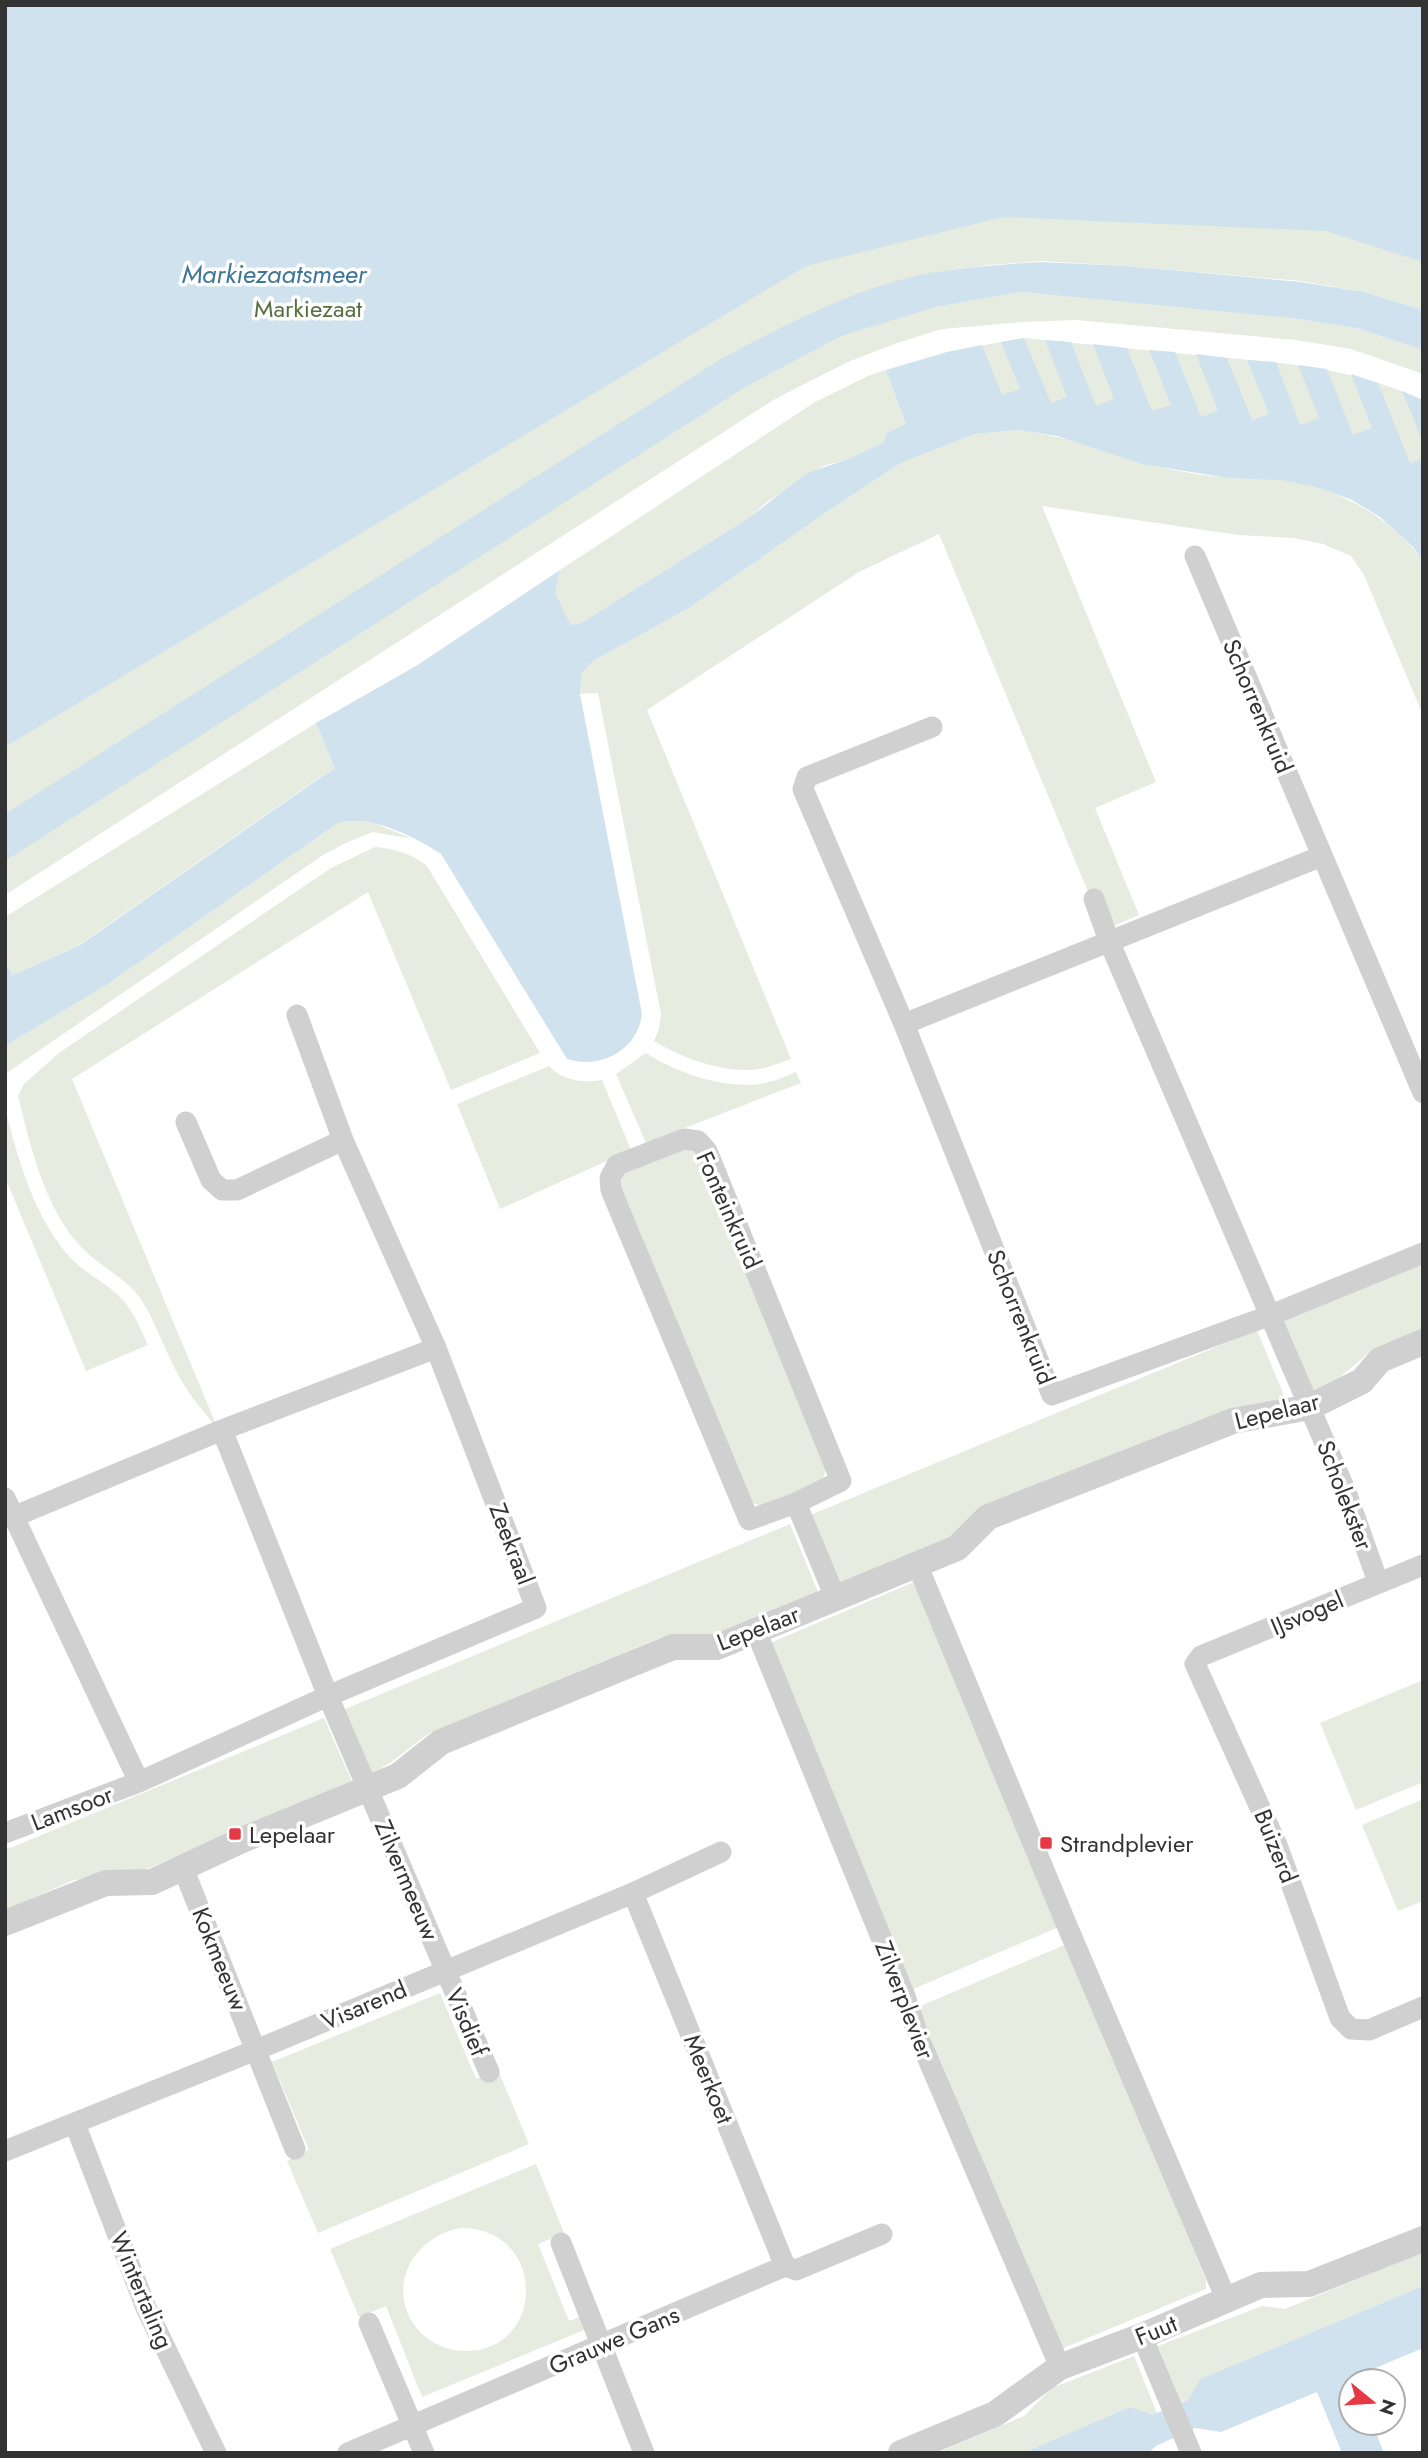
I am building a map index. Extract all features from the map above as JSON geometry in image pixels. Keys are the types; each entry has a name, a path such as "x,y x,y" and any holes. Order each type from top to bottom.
{"street":[{"name":"Schorrenkruid","path":"1195,556 1423,1093"},
{"name":"Schorrenkruid","path":"932,727 807,777 803,789 904,1024 1052,1395 1271,1315 1423,1253"},
{"path":"904,1024 1322,856"},
{"path":"1094,899 1109,941 1310,1407"},
{"name":"Zeekraal","path":"139,1782 328,1696 536,1608 436,1348 343,1140 297,1015"},
{"path":"186,1122 211,1180 222,1190 237,1190 343,1140"},
{"name":"Fonteinkruid","path":"684,1139 698,1142 707,1151 841,1480 796,1503 749,1520 611,1190 610,1178 617,1164 684,1139"},
{"name":"Lepelaar","path":"5,1923 106,1882 152,1882 240,1841 398,1776 441,1742 673,1647 717,1647 957,1548 988,1517 1233,1421 1310,1407 1362,1381 1380,1360 1423,1342"},
{"path":"139,1782 9,1508 436,1348"},
{"name":"Scholekster","path":"1310,1407 1346,1492 1378,1582"},
{"path":"222,1430 328,1696 369,1788"},
{"path":"796,1503 835,1597"},
{"path":"917,1564 1227,2301"},
{"name":"IJsvogel","path":"1195,1664 1201,1656 1423,1565"},
{"name":"Zilverplevier","path":"756,1631 905,1996 919,2038 1060,2367"},
{"name":"Buizerd","path":"1195,1664 1277,1845 1340,2018 1351,2029 1368,2030 1423,2007"},
{"name":"Lamsoor","path":"5,1833 139,1782"},
{"name":"Zilvermeeuw","path":"369,1788 445,1971"},
{"name":"Visarend","path":"5,2151 633,1893 721,1852"},
{"name":"Kokmeeuw","path":"183,1868 256,2050"},
{"name":"Meerkoet","path":"633,1893 785,2266"},
{"name":"Visdief","path":"445,1971 489,2073"},
{"path":"256,2050 295,2149"},
{"name":"Wintertaling","path":"75,2124 146,2308 216,2453"},
{"name":"Grauwe Gans","path":"348,2453 785,2266 796,2270 881,2234"},
{"name":"Fuut","path":"901,2453 995,2414 1060,2367 1142,2336 1261,2285 1309,2284 1423,2239"},
{"path":"561,2243 644,2453"},
{"path":"369,2323 424,2453"},
{"path":"1142,2336 1189,2449"}],"green space":[{"name":"Markiezaatsmeer","path":"5,5 1423,5 1423,310 1364,292 1301,281 1041,261 937,272 851,332 936,307 1021,292 1298,319 1356,328 1423,350 1423,374 1351,349 1296,340 1076,320 942,329 894,344 848,362 775,399 5,895"},
{"path":"1024,338 1289,364 1369,380 1423,400 1423,467 996,399 947,352"},
{"path":"886,370 906,424 886,433 884,442 848,459 823,466 767,502 750,517 581,623 571,625 554,593 560,570 815,402"},
{"path":"1018,430 1070,440 1140,463 1178,471 1220,477 1277,479 1304,484 1343,497 1378,517 1423,560 1423,715 1364,575 1351,556 1323,544 1293,538 1238,535 1042,506 1156,782 1095,808 1139,915 1104,930 939,534 859,572 647,710 791,1059 765,1068 737,1070 693,1060 654,1041 661,1014 598,693 580,694 582,673 593,661 689,608 901,463 975,434"},
{"path":"316,723 335,769 79,945 13,975 5,963 5,917"},
{"path":"351,819 376,824 413,839 373,832 323,855 5,1074 5,1046 108,984 338,823"},
{"path":"375,847 402,852 427,866 540,1053 451,1090 368,892 72,1079 215,1422 213,1423 178,1375 135,1291 81,1247 68,1232 40,1176 18,1096 24,1084 59,1053 331,868"},
{"path":"646,1053 673,1068 718,1082 750,1085 777,1080 796,1072 801,1083 646,1143 616,1074"},
{"path":"549,1066 560,1075 573,1080 602,1080 631,1150 500,1209 457,1104"},
{"path":"5,1108 21,1166 45,1222 68,1255 126,1304 148,1345 86,1371 5,1177"},
{"path":"685,1147 702,1157 827,1465 822,1483 765,1507 747,1501 619,1189 624,1171"},
{"path":"1423,1260 1423,1329 1371,1351 1333,1383 1305,1395 1275,1322"},
{"path":"1257,1330 1287,1403 839,1589 808,1516"},
{"path":"790,1524 820,1597 715,1640 662,1637 430,1733 372,1773 345,1709"},
{"path":"914,1582 1061,1926 911,1990 770,1643"},
{"path":"1423,1680 1423,1782 1356,1810 1320,1723"},
{"path":"324,1718 352,1782 140,1872 74,1880 5,1910 5,1850"},
{"path":"1423,1799 1423,1901 1398,1911 1362,1825"},
{"path":"1067,1944 1206,2280 1206,2289 1061,2349 918,2007"},
{"path":"440,1993 476,2079 498,2070 529,2144 318,2233 287,2161 309,2150 272,2062"},
{"path":"536,2164 564,2233 538,2244 569,2321 582,2316 589,2328 422,2397 386,2306 359,2317 330,2249","holes":["461,2228 489,2233 510,2247 522,2267 526,2290 522,2313 511,2332 492,2346 465,2351 441,2346 421,2333 410,2317 404,2301 408,2269 416,2255 443,2233"]},
{"path":"1423,2252 1423,2286 1200,2379 1188,2400 1181,2402 1158,2346 1262,2306 1285,2309"},
{"path":"1134,2356 1157,2413 1130,2407 1023,2453 937,2453 1024,2416 1052,2388"}],"water":[{"name":"Markiezaatsmeer","path":"5,5 1423,5 1423,262 1326,231 1003,217 806,266 5,747"},
{"path":"1041,262 1127,266 1301,282 1364,292 1423,310 1423,350 1356,328 1298,319 1021,292 936,307 841,336 745,387 5,861 5,814 721,359 822,308 902,279 957,269"},
{"path":"1024,338 1051,403 1067,397 1045,340 1071,342 1096,406 1114,399 1093,344 1127,348 1152,411 1171,405 1149,350 1175,352 1201,417 1218,411 1196,354 1227,358 1252,420 1269,414 1247,360 1276,362 1300,425 1319,418 1298,365 1327,369 1353,435 1372,428 1351,374 1378,383 1410,463 1423,459 1423,560 1413,547 1380,517 1350,499 1315,487 1281,480 1228,478 1142,464 1057,436 1018,430 975,434 901,463 689,608 593,661 582,673 580,694 642,1014 633,1038 615,1054 592,1062 567,1059 441,854 391,828 363,821 338,823 108,984 5,1046 5,963 13,975 80,945 335,769 316,723 416,666 560,570 555,593 571,625 581,623 750,517 807,473 848,459 884,442 886,433 906,424 886,370 982,345 1002,395 1020,389 1001,342"},
{"path":"1402,391 1423,400 1423,442"},
{"path":"1423,2286 1423,2348 1378,2367 1337,2367 1337,2437 1378,2437 1384,2453 1342,2453 1317,2392 1221,2432 1195,2428 1156,2446 1148,2453 1023,2453 1130,2407 1157,2413 1188,2400 1200,2379"}],"place":[{"name":"Lepelaar","path":"235,1834"},
{"name":"Strandplevier","path":"1046,1843"}],"park label":[{"name":"Markiezaat","path":"308,308"}]}
